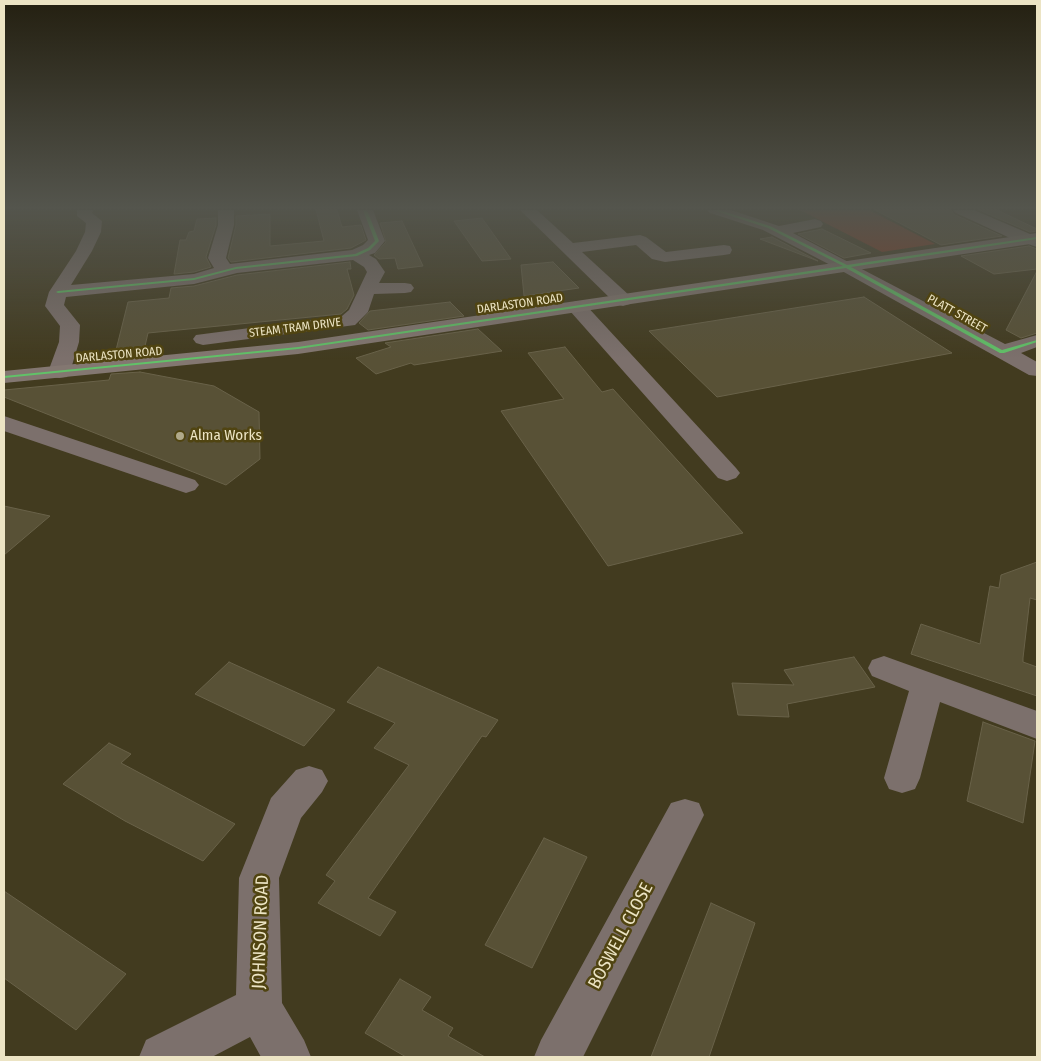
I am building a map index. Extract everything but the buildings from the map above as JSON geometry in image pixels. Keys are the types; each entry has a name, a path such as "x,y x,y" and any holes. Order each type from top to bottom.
{"main road":[{"name":"DARLASTON ROAD","path":"4,377 298,348 900,260"}],"street":[{"path":"59,372 69,342 70,325 54,306 58,292 79,260"},
{"path":"218,260 219,264 226,270"},
{"path":"58,292 194,279 226,270 311,260"},
{"name":"STEAM TRAM DRIVE","path":"203,339 348,321 358,312 376,272 370,263 365,260"},
{"path":"579,260 623,300"},
{"name":"PLATT STREET","path":"833,260 1037,370"},
{"path":"365,295 405,288"},
{"path":"577,307 728,473"},
{"path":"1002,352 1037,341"},
{"path":"4,422 186,485"},
{"path":"884,668 1037,724"},
{"path":"902,778 928,684"},
{"name":"JOHNSON ROAD","path":"287,1057 258,1008 259,878 285,810 309,782"},
{"name":"BOSWELL CLOSE","path":"558,1057 685,815"},
{"path":"163,1057 258,1008"}],"cycle path":[{"path":"58,292 194,279 236,268 314,260"},
{"path":"833,260 1002,352 1037,341"},
{"path":"4,377 298,348 892,260"}],"place":[{"name":"Alma Works","path":"180,436"}]}
